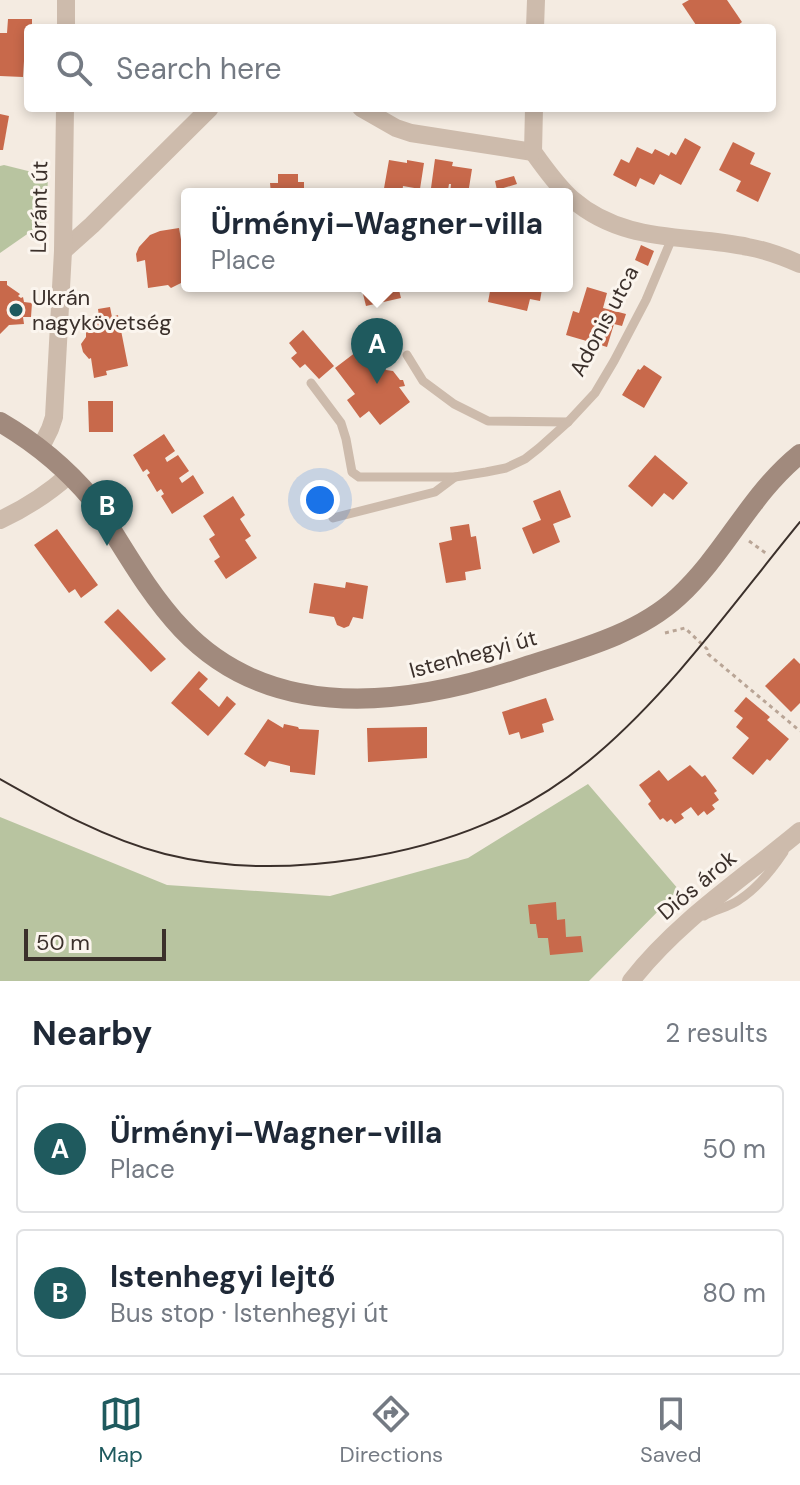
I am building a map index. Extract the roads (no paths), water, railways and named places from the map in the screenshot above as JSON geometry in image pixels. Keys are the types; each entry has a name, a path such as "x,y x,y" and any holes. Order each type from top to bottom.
{"street":[{"path":"66,0 66,24"},
{"path":"535,24 536,0"},
{"name":"Lóránt út","path":"40,449 54,417 63,251 65,112"},
{"path":"63,251 206,112"},
{"path":"368,112 411,133 533,152 534,112"},
{"name":"Adonis utca","path":"533,152 562,188"},
{"name":"Adonis utca","path":"573,200 608,222 631,231 748,247 800,264"},
{"name":"Istenhegyi út","path":"0,422 70,474 92,499 155,597 180,627 206,651 239,672 279,689 324,698 373,699 441,691 505,674 592,644 654,616 678,597 701,572 774,477 800,454"},
{"path":"0,520 43,495 70,474"},
{"name":"Diós árok","path":"631,981 679,928 730,884 797,834"}],"lane":[{"name":"Adonis utca","path":"311,383 341,423 352,472 359,477 455,477 506,468 525,459 568,422 595,393 646,300 672,238"},
{"path":"407,355 423,381 454,404 488,421 568,422"},
{"path":"333,518 435,492 455,477"}],"tram line":[{"path":"0,779 101,832 143,848 213,863 285,866 333,862 391,853 454,836 542,794 597,754 678,672 800,522"}],"place":[{"name":"Ukrán nagykövetség","path":"16,310"},
{"name":"Ürményi–Wagner-villa","path":"377,384"},
{"name":"Istenhegyi lejtő","path":"107,546"}]}
